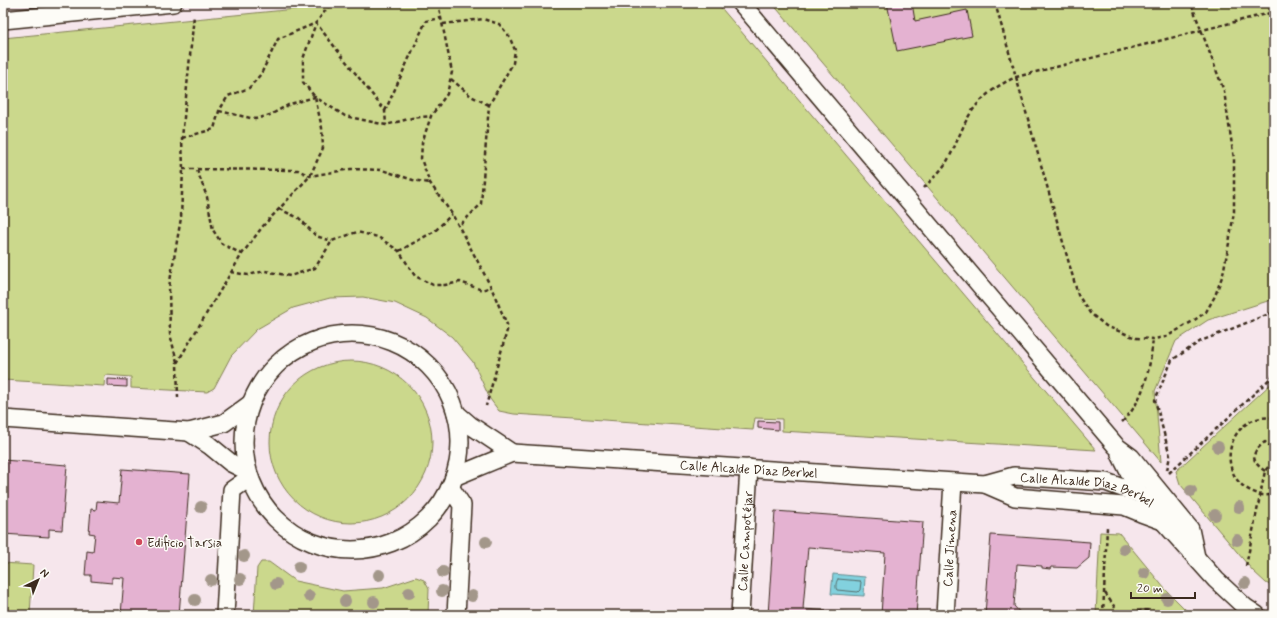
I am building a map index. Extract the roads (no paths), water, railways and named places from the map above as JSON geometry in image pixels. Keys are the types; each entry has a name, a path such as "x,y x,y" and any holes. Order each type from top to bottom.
{"street":[{"path":"3,20 173,3"},
{"path":"741,3 1119,453 1139,494"},
{"path":"362,335 394,343 424,362 443,384 456,413 459,434 458,460 452,482 434,513 410,534 378,547 346,550 312,543 283,526 263,504 248,474 243,447 244,427 250,404 267,374 294,350 326,337 362,335"},
{"path":"3,420 189,432 224,423 250,404"},
{"path":"456,413 512,453"},
{"path":"189,432 210,445 231,463 248,474"},
{"name":"Calle Alcalde Díaz Berbel","path":"452,482 512,453 985,484 1014,476 1106,482 1139,494 1156,506 1163,521"},
{"path":"1106,482 1116,478 1122,471 1119,453"},
{"path":"1119,453 1131,457 1190,529 1196,559"},
{"name":"Calle Campotéjar","path":"740,615 749,468"},
{"path":"225,615 232,490 248,474"},
{"path":"452,482 462,504 456,615"},
{"name":"Calle Jimena","path":"944,615 953,482"},
{"name":"Calle Alcalde Díaz Berbel","path":"985,484 1015,497 1124,506 1141,514 1163,521"},
{"path":"1163,521 1221,585 1245,607 1257,615"}],"water":[{"path":"833,574 865,577 864,596 831,594"}],"place":[{"name":"Edificio Tarsia","path":"139,542"}]}
